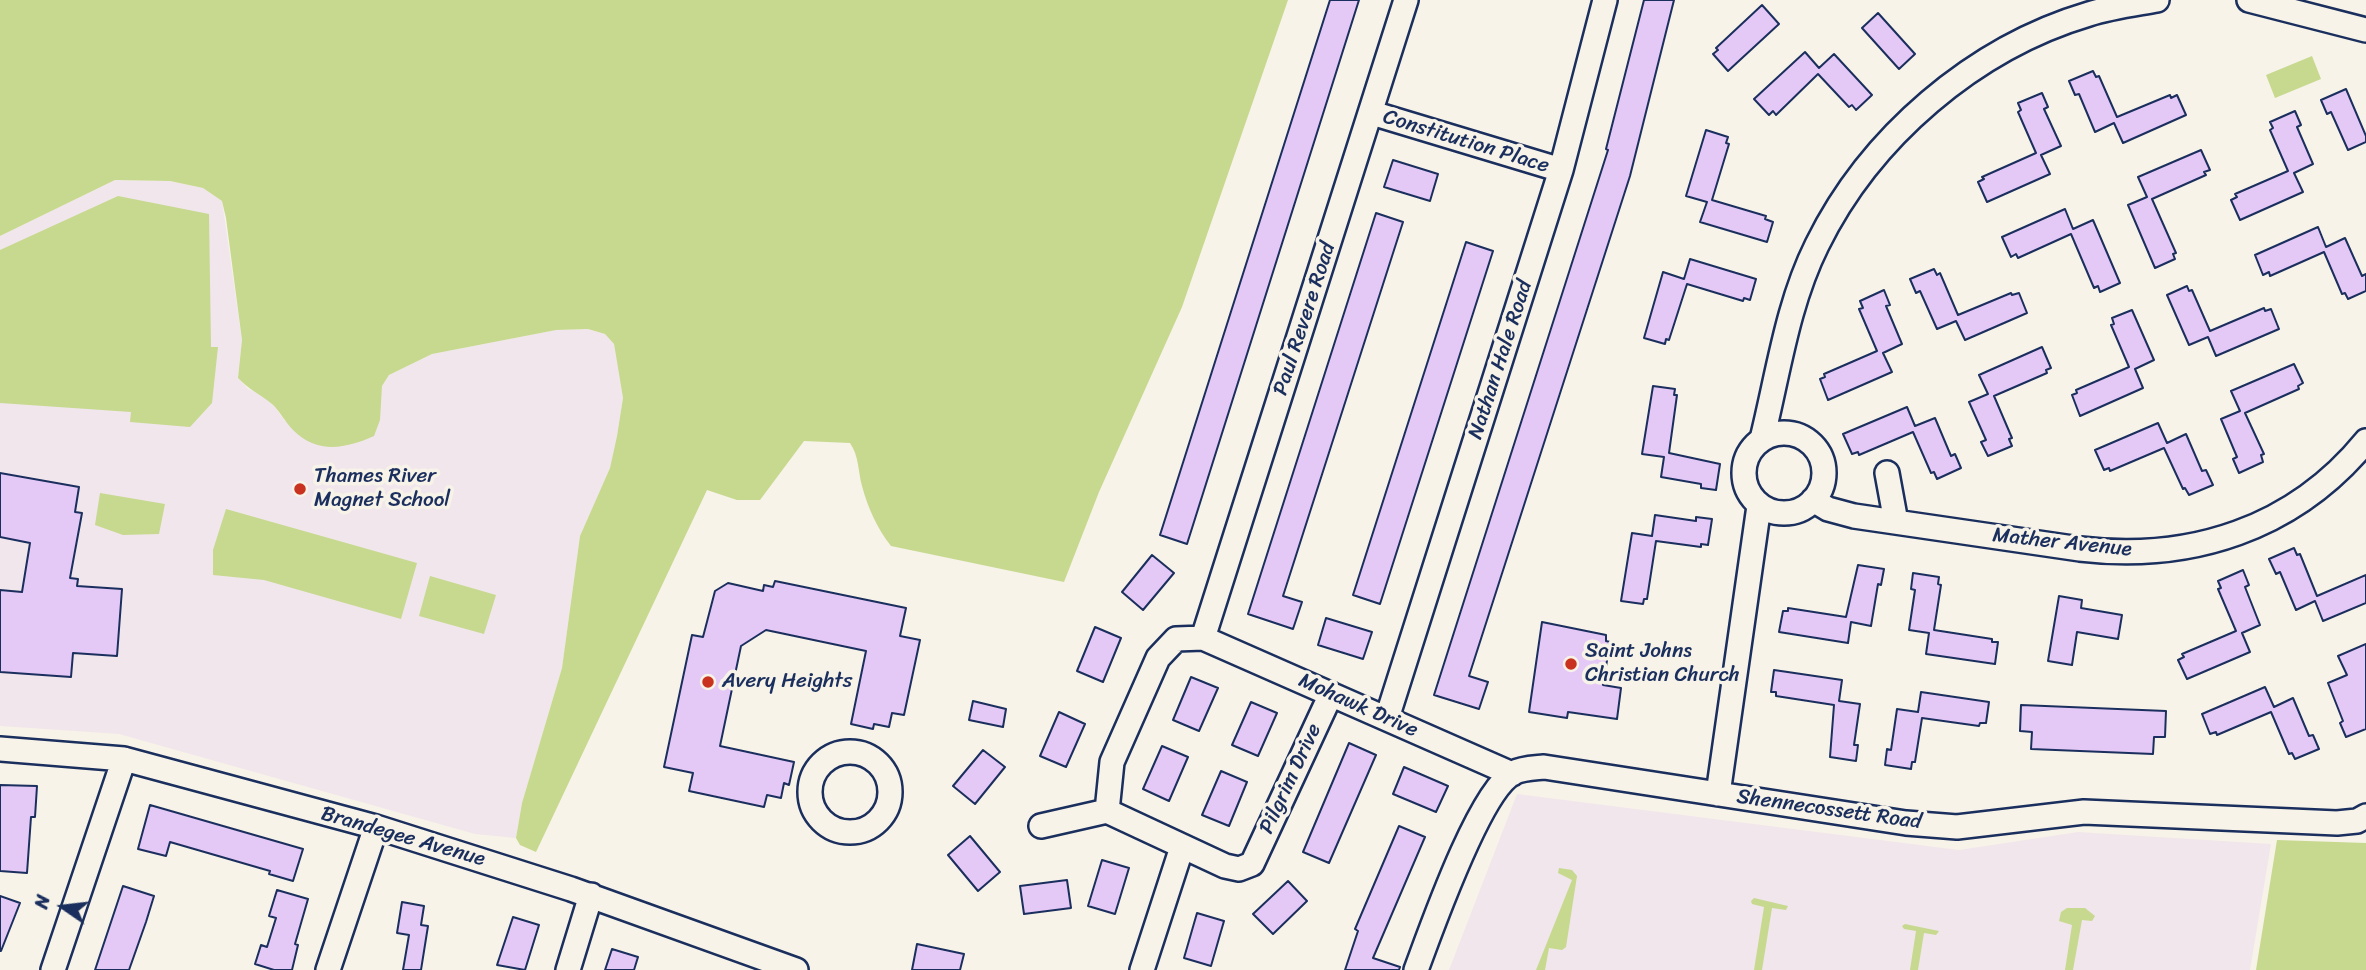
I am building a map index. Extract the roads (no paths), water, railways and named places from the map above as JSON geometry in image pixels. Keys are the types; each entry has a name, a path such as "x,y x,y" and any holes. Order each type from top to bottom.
{"street":[{"name":"Paul Revere Road","path":"1203,638 1406,0"},
{"name":"Nathan Hale Road","path":"1387,718 1561,170 1605,0"},
{"path":"1762,439 1792,307 1816,246 1843,198 1922,107 1968,70 2052,27 2090,14 2157,0"},
{"path":"2249,0 2366,30"},
{"name":"Constitution Place","path":"1372,113 1561,170"},
{"path":"1774,391 1790,433"},
{"path":"1790,433 1801,436 1819,454 1824,478 1813,500 1790,513 1766,511 1746,488 1743,475 1751,449 1770,435 1790,433"},
{"name":"Mather Avenue","path":"1813,500 1828,509 1854,516 2108,552 2194,547 2236,536 2280,514 2312,492 2366,441"},
{"path":"1887,473 1896,522"},
{"path":"1718,794 1759,506"},
{"path":"1107,811 1112,762 1158,658 1176,639 1203,638"},
{"name":"Mohawk Drive","path":"1203,638 1513,774"},
{"name":"Pilgrim Drive","path":"1182,847 1225,866 1239,869 1252,864 1331,694"},
{"name":"Brandegee Avenue","path":"0,749 124,759 376,827 592,895 796,970"},
{"path":"53,970 124,759"},
{"name":"Shennecossett Road","path":"1513,774 1544,767 1906,823 1957,827 2084,812 2337,823 2357,821 2366,816"},
{"path":"1416,970 1447,887 1472,834 1490,801 1513,774"},
{"path":"1041,826 1107,811 1182,847 1142,970"},
{"path":"328,970 376,827"},
{"path":"568,970 592,895"}],"place":[{"name":"Thames River Magnet School","path":"300,489"},
{"name":"Saint Johns Christian Church","path":"1571,664"},
{"name":"Avery Heights","path":"708,682"}]}
